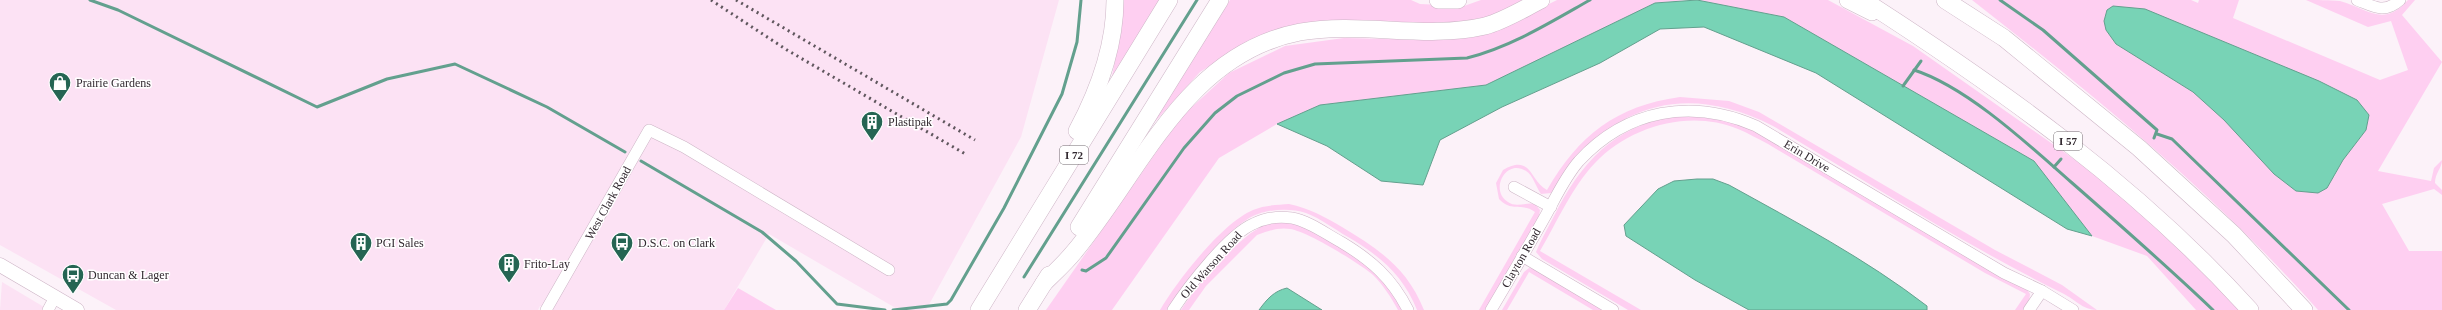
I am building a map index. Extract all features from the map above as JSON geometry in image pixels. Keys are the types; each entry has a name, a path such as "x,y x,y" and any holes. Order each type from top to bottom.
{"highway":[{"path":"979,310 1092,100 1111,43 1115,0"},
{"name":"I 72","path":"979,310 1169,0"},
{"path":"1027,310 1220,0"},
{"path":"1438,0 1458,0"},
{"path":"1044,283 1074,252 1164,124 1184,101 1206,80 1241,54 1284,36 1321,29 1448,30 1472,28 1499,20 1541,0"},
{"path":"1848,0 1918,35"},
{"name":"I 57","path":"1863,0 1918,35 2013,100 2127,190 2204,261 2250,310"},
{"path":"1945,0 2004,38"},
{"path":"1955,0 2139,148 2234,235 2304,310"}],"main road":[{"path":"0,265 77,310"}],"street":[{"path":"2357,0 2383,9 2390,8 2400,0"},
{"name":"Erin Drive","path":"1550,207 1578,163 1594,147 1628,124 1645,117 1677,111 1720,113 1738,118 1768,132 2004,273 2042,291 2073,310"},
{"name":"West Clark Road","path":"546,310 649,130 684,147 889,270"},
{"path":"1514,187 1550,207"},
{"name":"Clayton Road","path":"1491,310 1550,207"},
{"name":"Old Warson Road","path":"1173,310 1187,290 1233,238 1252,224 1276,218 1300,220 1360,254 1390,280 1408,310"},
{"path":"1522,256 1613,310"},
{"path":"2029,310 2042,291"},
{"path":"48,310 55,297"}],"shaded area":[{"path":"0,0 1059,0 1021,137 926,310 899,310 769,234 724,310 548,310 540,306 538,310 116,310 0,245"},
{"path":"1120,0 1161,0 1110,86 1122,26"},
{"path":"1230,0 1411,0 1420,4 1464,6 1481,0 1529,0 1487,17 1446,24 1380,21 1304,24 1251,40 1200,72 1152,125"},
{"path":"1557,0 1687,0 1655,3 1486,85 1320,105 1277,124 1219,158 1112,310 1046,310 1180,118 1229,73 1285,46 1344,38 1434,40 1495,31"},
{"path":"1697,0 1828,0 1913,46 2098,176 2165,235 2240,310 2196,310 2147,256 2092,236 2034,161 1784,17"},
{"path":"1697,0 1784,17 2034,161 2092,236 2067,229 1816,73 1704,27 1660,29 1600,63 1502,107 1440,140 1423,185 1381,181 1327,146 1277,124 1320,105 1486,85 1655,3"},
{"path":"1972,0 2191,0 2198,3 2199,0 2239,0 2233,18 2380,80 2408,70 2391,21 2368,27 2306,0 2340,1 2368,12 2383,15 2391,13 2408,0 2415,0 2402,15 2442,62 2378,171 2431,181 2434,168 2442,160 2435,183 2442,190 2442,195 2434,189 2382,204 2409,251 2442,251 2442,310 2318,310 2237,226 2152,147 2063,72","holes":["2107,10 2319,81 2357,100 2369,115 2366,130 2343,160 2334,177 2224,120 2193,92 2116,44 2106,30 2104,21"]},
{"path":"2113,6 2145,9 2319,81 2357,100 2369,115 2366,130 2343,160 2327,188 2318,193 2296,191 2274,174 2224,120 2193,92 2116,44 2106,30 2104,21 2107,10"},
{"path":"1680,97 1729,101 1759,112 1995,250 2062,285 2097,310 2082,306 2065,294 1987,253 1915,212 1773,126 1744,114 1717,106 1690,103 1665,105 1640,112 1616,124 1593,140 1571,162 1557,186 1551,193 1541,194 1533,178 1526,171 1519,168 1512,169 1507,172 1502,177 1500,183 1502,197 1514,205 1535,204 1540,210 1539,216 1485,310 1479,310 1535,212 1531,209 1508,206 1499,199 1496,183 1503,170 1520,165 1525,167 1530,171 1541,186 1547,190 1572,154 1586,139 1602,126 1618,116 1637,108 1657,101"},
{"path":"1685,115 1706,116 1749,127 2026,288 2030,294 2029,302 2023,310 2015,310 2026,294 1985,273 1768,144 1738,129 1720,123 1700,121 1681,121 1643,131 1625,139 1609,150 1595,163 1579,183 1540,251 1641,310 1628,310 1542,259 1536,252 1544,235 1569,188 1595,156 1625,133 1643,125 1663,119"},
{"path":"1713,179 1729,185 1805,227 1880,272 1927,306 1927,310 1749,310 1695,280 1626,236 1624,225 1658,189 1674,181"},
{"path":"1289,204 1310,210 1323,216 1356,235 1380,252 1401,271 1417,295 1424,310 1417,310 1405,286 1380,259 1360,244 1311,215 1300,211 1282,210 1258,214 1234,229 1195,271 1167,310 1160,310 1177,284 1201,254 1228,227 1241,217 1257,208"},
{"path":"1286,222 1324,236 1368,263 1387,281 1404,310 1398,310 1387,291 1377,279 1357,263 1308,235 1290,229 1282,229 1257,235 1206,286 1189,310 1181,310 1206,277 1228,253 1249,234 1265,225"},
{"path":"1529,268 1534,269 1605,310 1593,310 1529,272 1507,310 1502,310 1524,272"},
{"path":"2,282 49,310 0,310"},
{"path":"738,288 776,310 724,310"},
{"path":"1287,288 1322,310 1259,310 1271,296 1278,291"}],"waterway":[{"path":"90,0 118,10 317,107 387,79 455,64 547,107 625,152"},
{"path":"893,310 947,304 951,300 1004,208 1062,94 1077,42 1081,0"},
{"path":"1024,277 1197,0"},
{"path":"1082,270 1086,271 1106,258 1184,148 1215,113 1237,96 1284,73 1315,64 1467,58 1515,41 1590,0"},
{"path":"2000,0 2043,30 2157,130 2154,138"},
{"path":"1903,86 1921,61"},
{"path":"1914,70 1955,89 1997,118 2125,229 2213,310"},
{"path":"2157,134 2172,139 2349,310"},
{"path":"2054,167 2061,159"},
{"path":"641,161 762,232 796,261 837,304 885,310"}],"railway":[{"path":"711,0 787,50 967,155"},
{"path":"736,0 975,140"}],"place":[{"name":"Prairie Gardens","path":"60,102"},
{"name":"Plastipak","path":"872,142"},
{"name":"PGI Sales","path":"361,262"},
{"name":"D.S.C. on Clark","path":"622,262"},
{"name":"Frito-Lay","path":"509,284"},
{"name":"Duncan & Lager","path":"73,294"}]}
